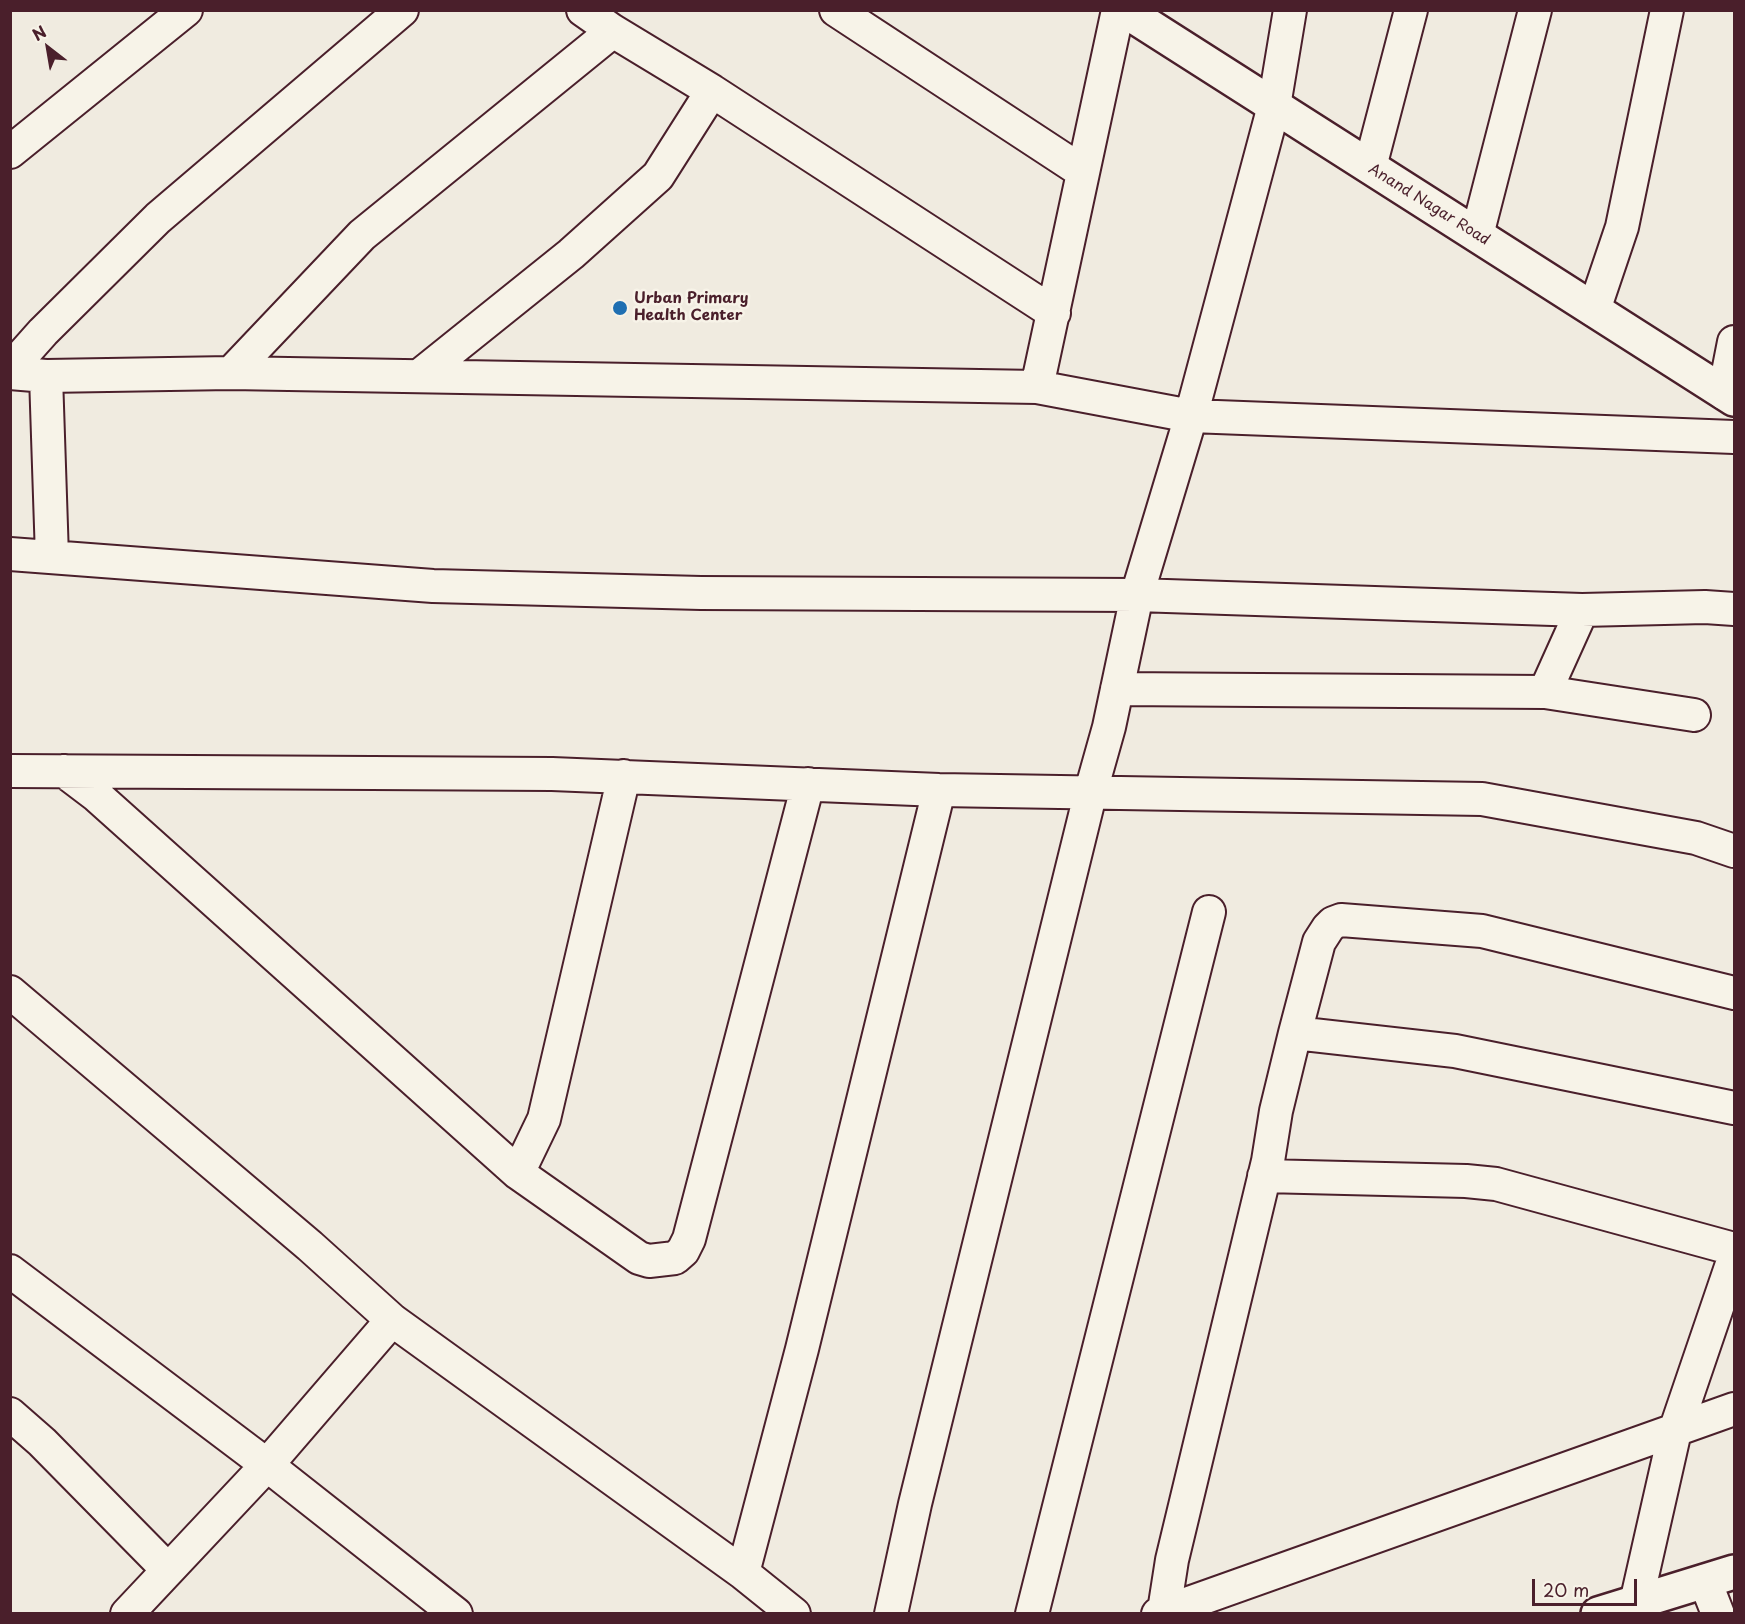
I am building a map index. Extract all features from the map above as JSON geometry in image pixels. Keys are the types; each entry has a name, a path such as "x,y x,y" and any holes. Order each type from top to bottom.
{"street":[{"path":"10,152 186,10"},
{"path":"10,371 43,332 158,218 402,10"},
{"path":"583,10 613,32 712,91 1054,313"},
{"path":"836,10 1083,172"},
{"path":"1037,387 1118,10"},
{"name":"Anand Nagar Road","path":"1124,10 1729,396"},
{"path":"891,1614 915,1503 1109,726 1137,595 1191,416 1274,106 1290,10"},
{"path":"1370,167 1411,10"},
{"path":"1477,235 1535,10"},
{"path":"1594,310 1622,227 1667,10"},
{"path":"231,373 362,235 613,32"},
{"path":"419,376 571,254 658,176 712,91"},
{"path":"1729,396 1734,342"},
{"path":"10,371 46,376 231,373 1037,387 1191,416 1734,437"},
{"path":"46,376 52,557"},
{"path":"10,554 433,586 701,592 1137,595 1582,610 1706,607 1734,609"},
{"path":"1545,692 1582,610"},
{"path":"1116,689 1545,692 1694,715"},
{"path":"10,771 552,774 939,790 1482,799 1696,838 1734,851"},
{"path":"64,771 97,796 518,1173 639,1258 649,1261 675,1258 683,1251 688,1239 808,784"},
{"path":"518,1173 544,1119 624,776"},
{"path":"743,1573 808,1326 939,790"},
{"path":"1032,1614 1209,912"},
{"path":"1161,1612 1264,1176 1276,1111 1295,1033 1319,942 1328,928 1341,920 1482,931 1734,993"},
{"path":"10,992 310,1246 392,1320 743,1573 794,1614"},
{"path":"1295,1033 1455,1051 1734,1108"},
{"path":"1264,1176 1466,1181 1496,1184 1734,1249"},
{"path":"1636,1603 1675,1431 1734,1258"},
{"path":"10,1271 267,1465 456,1614"},
{"path":"127,1614 267,1465 392,1320"},
{"path":"1161,1612 1734,1409"},
{"path":"10,1414 42,1442 168,1570"},
{"path":"1598,1614 1720,1576 1718,1614"}],"place":[{"name":"Urban Primary Health Center","path":"620,308"}]}
